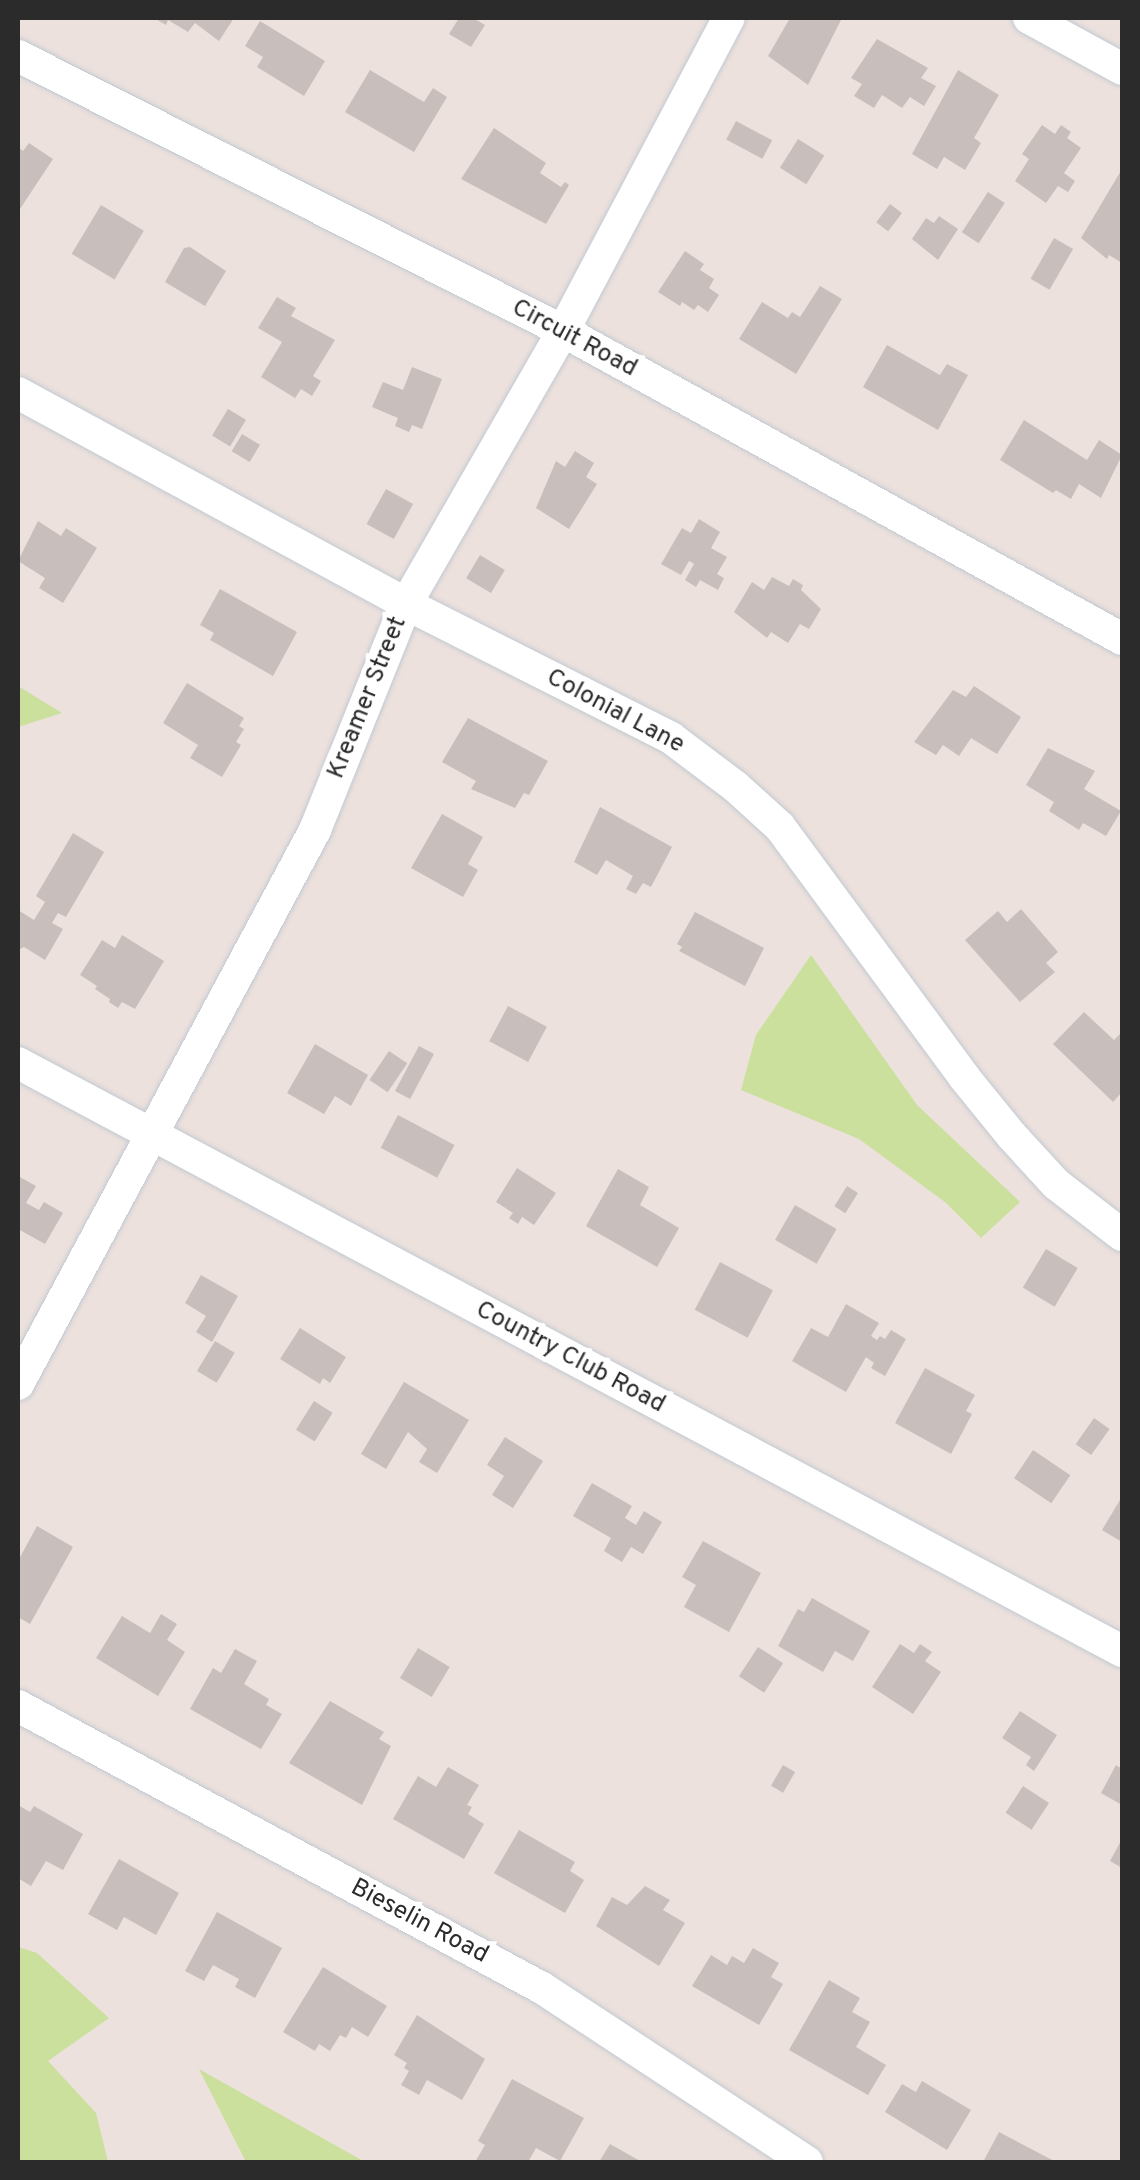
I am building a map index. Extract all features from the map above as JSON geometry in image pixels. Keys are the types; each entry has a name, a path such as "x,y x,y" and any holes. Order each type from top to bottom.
{"street":[{"name":"Kreamer Street","path":"18,1384 315,830 406,604 563,331 728,18"},
{"path":"1029,18 1122,69"},
{"name":"Circuit Road","path":"18,56 563,331 1122,640"},
{"name":"Colonial Lane","path":"18,393 406,604 671,738 736,787 790,840 964,1078 1012,1136 1056,1184 1122,1235"},
{"name":"Country Club Road","path":"18,1063 1122,1651"},
{"name":"Bieselin Road","path":"18,1706 542,1988 806,2162"}],"green space":[{"path":"18,686 62,713 18,727"},
{"path":"811,955 917,1105 1020,1202 981,1238 945,1202 859,1139 741,1090 756,1035"},
{"path":"18,1947 37,1953 109,2018 48,2061 96,2113 108,2162 18,2162"},
{"path":"199,2069 365,2162 246,2162"}],"building":[{"path":"154,18 234,18 219,41 195,23 188,32 168,20 166,25"},
{"path":"459,18 473,18 485,25 471,47 449,34"},
{"path":"790,18 842,18 808,85 768,56"},
{"path":"260,21 325,61 304,96 257,67 263,57 245,46"},
{"path":"877,39 928,68 921,78 936,86 924,106 910,97 902,108 882,95 874,108 854,96 862,84 851,78"},
{"path":"370,70 424,102 433,88 447,97 414,152 345,112"},
{"path":"958,70 999,95 974,138 981,143 965,170 944,157 937,169 912,154"},
{"path":"736,121 772,140 762,159 726,140"},
{"path":"1042,125 1055,134 1061,125 1071,132 1067,138 1081,148 1064,173 1075,181 1068,192 1058,186 1046,203 1015,181 1029,159 1022,154"},
{"path":"494,128 546,163 540,173 561,187 565,182 569,185 546,224 461,179"},
{"path":"798,139 824,155 806,184 780,168"},
{"path":"29,143 53,159 18,212 18,147 23,151"},
{"path":"1122,169 1122,263 1109,255 1107,259 1081,238"},
{"path":"988,192 1005,203 979,243 962,232"},
{"path":"890,204 902,213 888,231 876,222"},
{"path":"101,205 144,231 115,280 72,254"},
{"path":"939,216 958,229 938,260 912,239 926,218 934,223"},
{"path":"1054,238 1073,249 1050,290 1030,279"},
{"path":"190,247 226,271 205,306 165,282 184,248"},
{"path":"685,251 704,264 700,270 714,279 709,288 719,295 708,312 698,305 694,310 682,302 680,306 658,292"},
{"path":"820,286 842,299 796,374 739,339 762,302 788,318 792,312 800,317"},
{"path":"277,297 296,308 291,316 335,340 313,376 321,381 312,396 301,389 295,398 261,377 282,342 258,328"},
{"path":"887,345 940,375 947,364 968,375 938,430 863,387"},
{"path":"412,367 442,379 422,429 412,425 409,432 395,426 398,418 372,407 383,382 403,390"},
{"path":"228,409 246,420 230,446 212,436"},
{"path":"1024,420 1087,460 1099,440 1122,455 1101,498 1079,484 1071,499 1056,490 1053,493 1000,460"},
{"path":"242,434 260,445 250,462 232,451"},
{"path":"575,451 594,463 586,477 597,484 569,529 536,508 556,461 565,467"},
{"path":"386,489 413,504 394,539 367,524"},
{"path":"699,519 720,532 711,548 727,557 717,574 724,578 718,590 700,580 696,587 685,580 694,564 689,561 681,575 661,564 682,528 691,533"},
{"path":"38,521 61,536 66,528 97,548 63,603 39,588 45,578 18,561"},
{"path":"480,555 505,570 491,593 466,578"},
{"path":"772,577 789,586 793,579 803,585 801,590 821,609 809,629 800,624 788,643 771,632 767,638 734,612 752,582 764,590"},
{"path":"220,589 297,632 273,676 210,640 214,633 200,625"},
{"path":"187,683 244,718 239,726 244,729 236,742 241,745 222,777 190,758 198,745 163,723"},
{"path":"974,686 1021,717 997,754 971,738 959,756 943,745 936,755 914,742 953,690 966,697"},
{"path":"468,718 548,761 529,795 524,793 515,808 471,789 476,781 442,762"},
{"path":"1048,748 1095,771 1084,789 1121,811 1106,836 1083,823 1079,830 1049,811 1054,802 1026,785"},
{"path":"600,807 672,847 651,887 643,883 636,894 626,889 633,876 606,860 597,875 574,862"},
{"path":"442,814 483,837 468,864 478,870 463,897 411,868"},
{"path":"73,833 104,852 66,917 58,913 52,923 63,929 45,960 24,947 18,950 18,910 34,920 45,902 36,896"},
{"path":"1021,909 1058,952 1046,963 1055,972 1020,1002 965,940 998,911 1007,922"},
{"path":"695,912 764,948 745,986 679,951 682,947 677,944"},
{"path":"122,935 164,961 135,1009 122,1002 118,1008 80,975 102,940 115,948"},
{"path":"508,1006 547,1027 528,1062 489,1041"},
{"path":"1084,1012 1114,1040 1122,1032 1122,1092 1113,1102 1053,1044"},
{"path":"315,1044 368,1075 351,1106 335,1096 324,1114 287,1093"},
{"path":"419,1046 434,1054 410,1099 395,1091"},
{"path":"389,1051 407,1063 388,1092 369,1080"},
{"path":"398,1115 455,1145 437,1178 381,1148"},
{"path":"517,1168 556,1193 534,1225 522,1217 518,1224 509,1218 513,1213 496,1202"},
{"path":"618,1169 649,1187 640,1205 679,1228 657,1267 586,1226"},
{"path":"18,1176 36,1186 26,1203 39,1210 44,1202 63,1213 45,1244 18,1229"},
{"path":"847,1186 858,1193 845,1213 834,1206"},
{"path":"795,1205 837,1229 817,1264 775,1240"},
{"path":"1046,1249 1078,1268 1055,1307 1023,1288"},
{"path":"720,1262 773,1290 748,1338 695,1310"},
{"path":"201,1275 238,1296 212,1342 196,1332 206,1316 185,1303"},
{"path":"846,1304 879,1323 871,1336 877,1340 880,1336 885,1339 891,1330 906,1339 885,1376 871,1368 874,1363 866,1357 846,1392 792,1361 811,1328 828,1337"},
{"path":"300,1328 346,1357 330,1383 323,1378 320,1384 280,1359"},
{"path":"215,1341 235,1353 217,1383 197,1371"},
{"path":"925,1368 975,1395 966,1411 972,1414 951,1454 895,1423"},
{"path":"404,1382 469,1420 437,1473 419,1462 427,1449 408,1432 386,1469 361,1454"},
{"path":"314,1401 333,1413 315,1441 296,1430"},
{"path":"1094,1418 1110,1429 1091,1455 1076,1444"},
{"path":"505,1437 543,1461 513,1508 492,1495 504,1476 487,1465"},
{"path":"1033,1450 1070,1475 1051,1503 1014,1478"},
{"path":"592,1483 632,1506 625,1518 636,1525 644,1511 662,1522 643,1554 631,1547 622,1562 604,1551 611,1538 573,1516"},
{"path":"1122,1501 1122,1542 1102,1530"},
{"path":"37,1526 73,1547 30,1624 18,1617 18,1561"},
{"path":"703,1541 761,1573 729,1632 684,1607 696,1585 682,1577"},
{"path":"812,1598 870,1631 853,1661 835,1651 823,1672 778,1646 798,1609 804,1612"},
{"path":"161,1614 177,1624 167,1640 185,1652 158,1696 96,1658 122,1616 150,1633"},
{"path":"900,1644 914,1653 920,1644 932,1652 925,1661 941,1672 913,1714 872,1687"},
{"path":"758,1647 783,1663 764,1693 739,1676"},
{"path":"418,1648 450,1667 432,1697 400,1678"},
{"path":"235,1649 257,1661 244,1684 269,1699 266,1705 282,1714 261,1749 190,1709 213,1668 221,1673"},
{"path":"330,1701 384,1732 379,1739 391,1746 362,1805 289,1763"},
{"path":"1020,1711 1057,1735 1034,1771 1026,1765 1031,1757 1002,1738"},
{"path":"783,1765 795,1772 783,1793 771,1786"},
{"path":"1116,1765 1122,1769 1122,1805 1101,1793"},
{"path":"448,1767 479,1785 467,1805 472,1807 468,1814 484,1824 464,1859 393,1819 418,1776 436,1787"},
{"path":"1023,1786 1049,1803 1032,1830 1006,1813"},
{"path":"18,1805 30,1812 34,1806 83,1834 63,1870 46,1861 31,1886 18,1878"},
{"path":"519,1830 575,1862 570,1871 584,1880 565,1913 494,1873"},
{"path":"1122,1839 1122,1868 1110,1861"},
{"path":"119,1859 179,1893 156,1935 124,1917 117,1930 88,1914"},
{"path":"645,1886 670,1900 663,1910 685,1923 659,1966 596,1926 612,1897 627,1905"},
{"path":"217,1912 282,1948 255,1998 235,1987 239,1979 213,1965 204,1981 185,1971"},
{"path":"753,1948 779,1963 771,1977 783,1984 759,2025 692,1986 711,1955 727,1965 732,1956 744,1963"},
{"path":"323,1967 387,2006 368,2037 352,2027 346,2038 340,2035 330,2051 319,2044 315,2051 283,2032"},
{"path":"829,1980 860,1998 852,2012 870,2022 856,2047 886,2065 868,2095 789,2050"},
{"path":"417,2015 485,2059 462,2100 427,2080 419,2095 401,2085 409,2071 404,2068 407,2063 394,2055"},
{"path":"512,2079 584,2118 560,2161 536,2148 528,2162 475,2162 485,2145 478,2141"},
{"path":"922,2081 971,2110 947,2150 885,2112 902,2084 916,2092"},
{"path":"999,2132 1056,2162 983,2162"},
{"path":"610,2144 642,2162 599,2162"}]}
